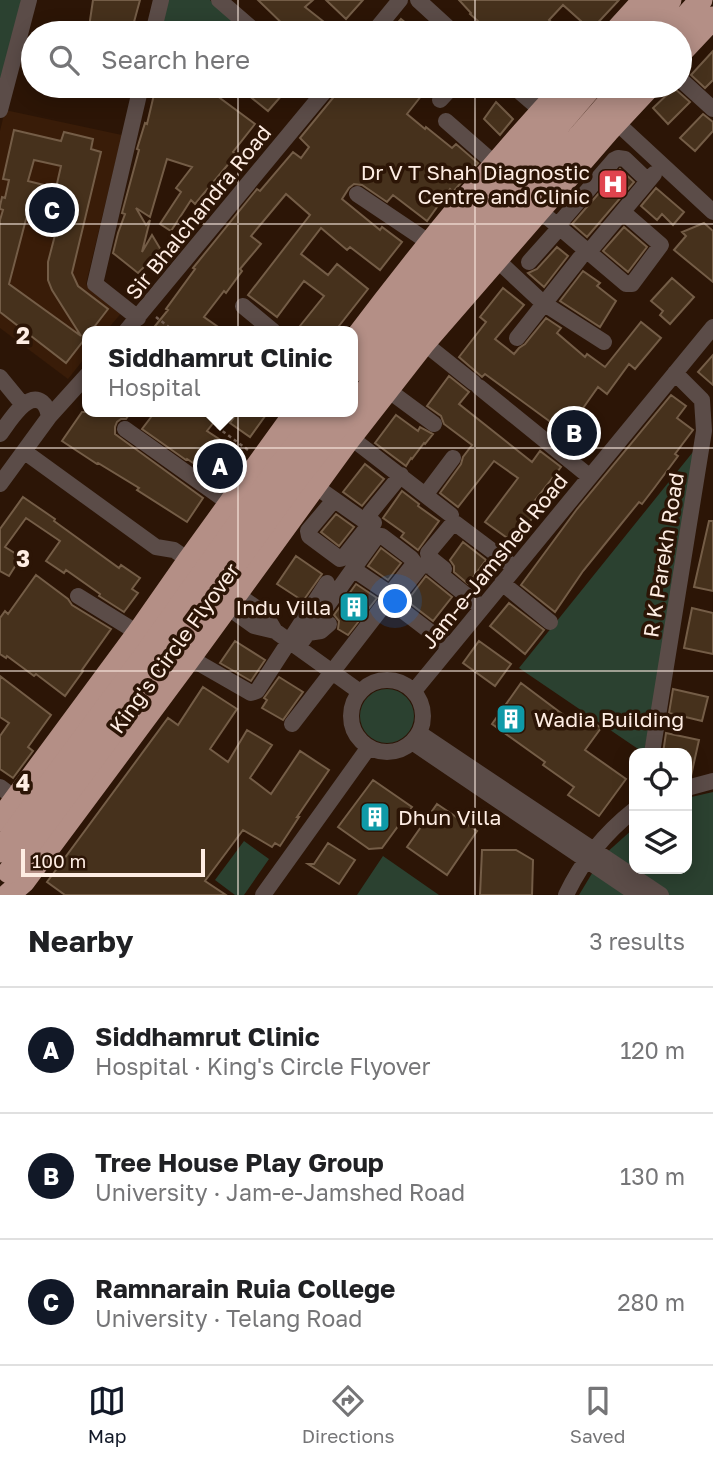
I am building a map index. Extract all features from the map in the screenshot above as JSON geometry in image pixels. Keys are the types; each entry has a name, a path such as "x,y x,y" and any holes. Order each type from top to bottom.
{"highway":[{"path":"625,21 644,0"},
{"path":"651,21 670,0"},
{"path":"682,21 701,0"},
{"path":"692,42 711,24"},
{"path":"358,335 495,164 554,98"},
{"path":"358,365 582,98"},
{"path":"358,401 470,262 613,98"},
{"path":"8,895 24,881 351,437 424,343 639,98"},
{"path":"0,820 8,793 138,633 292,417"},
{"name":"King's Circle Flyover","path":"3,869 143,658 275,472 318,417"},
{"name":"King's Circle Flyover","path":"3,869 159,670 295,481 345,417"}],"street":[{"path":"23,21 29,0"},
{"path":"156,21 161,0"},
{"path":"219,0 243,21"},
{"path":"383,21 400,0"},
{"path":"418,0 441,21"},
{"path":"0,110 21,30"},
{"path":"692,90 713,109"},
{"path":"138,98 94,284 142,313"},
{"name":"Sir Bhalchandra Road","path":"130,326 315,98"},
{"path":"527,98 542,111"},
{"path":"446,121 495,164"},
{"path":"616,122 713,212"},
{"path":"529,261 614,160 625,159 648,181"},
{"path":"517,338 580,253 623,212 662,165"},
{"path":"357,194 430,243"},
{"path":"536,213 580,253 626,284 632,284 661,245 623,212"},
{"path":"496,259 543,303 604,342"},
{"path":"243,306 268,326"},
{"name":"Jam-e-Jamshed Road","path":"414,691 450,647 492,604 515,569 713,327"},
{"path":"424,343 590,477"},
{"name":"R K Parekh Road","path":"653,748 704,431 702,400 675,373"},
{"path":"0,377 23,405"},
{"path":"1,483 49,417 82,381"},
{"path":"388,390 434,424"},
{"path":"0,434 29,401 44,403 49,417"},
{"path":"125,429 229,503"},
{"path":"351,437 451,515"},
{"path":"24,452 156,547 174,550 184,566 231,600 265,614 275,631 360,692"},
{"path":"426,494 453,458"},
{"path":"374,523 370,520 370,513 401,475"},
{"path":"315,486 334,500"},
{"path":"492,604 428,553 451,524 455,523 515,569"},
{"path":"450,647 394,604 395,599 423,565 430,566 492,604 532,612 550,622"},
{"path":"293,644 308,633 353,569"},
{"path":"190,658 254,693 293,644 327,583"},
{"path":"78,596 138,633"},
{"path":"292,724 383,606"},
{"path":"308,633 321,631 329,624"},
{"path":"381,680 394,680 414,691 420,701 423,715 422,726 416,737 396,750 387,751 363,743 352,725 351,711 360,692 364,687 381,680"},
{"path":"416,737 589,855 638,895"},
{"path":"263,895 369,747"},
{"path":"692,787 713,781"},
{"path":"566,895 589,855 633,811"},
{"path":"589,855 661,895"}],"path":[{"path":"142,313 165,326"},
{"path":"217,427 252,453"}],"shaded area":[{"path":"5,110 122,135 86,284 123,311 110,326 82,326 82,361 68,379 0,328 0,131"}],"green space":[{"path":"0,0 21,0 0,110"},
{"path":"168,0 210,0 233,21 164,21"},
{"path":"705,437 645,748 637,748 519,668"},
{"path":"387,689 406,697 414,716 406,735 387,743 368,735 360,716 368,697"},
{"path":"713,792 713,895 665,895 633,874 692,874 692,797"},
{"path":"629,832 629,871 604,855"},
{"path":"244,841 269,859 244,895 235,895 215,880"},
{"path":"383,856 439,895 357,895"},
{"path":"594,870 632,895 579,895"}],"building":[{"path":"93,0 140,0 134,21 90,21"},
{"path":"258,0 313,0 305,7 323,21 280,21"},
{"path":"326,0 363,0 346,19"},
{"path":"459,0 619,0 599,21 581,21 563,5 550,21 478,21"},
{"path":"713,51 713,80 705,88 692,74"},
{"path":"153,98 220,98 255,124 233,152 236,155 195,204 191,200 171,231 160,224 181,192 176,188 192,167 167,159 150,217 136,208 146,225 150,220 142,252 152,235 161,250 138,273 113,253 125,214 122,213 139,150 137,149 145,123 147,124"},
{"path":"252,98 279,98 268,111"},
{"path":"333,98 420,98 407,114 452,148 456,144 478,163 453,192 450,189 427,221 393,195 387,202 362,185 354,184 349,188 342,199 380,230 382,227 402,242 380,270 350,247 347,250 321,228 301,254 328,275 337,264 368,289 339,326 300,326 324,296 304,281 277,317 248,295 310,215 286,194 251,236 261,244 240,269 242,271 226,293 224,291 204,317 217,326 155,326 195,269 193,268 257,189 260,191 293,152 301,158 309,147 300,138"},
{"path":"664,98 685,98 690,102 668,124 653,108"},
{"path":"496,102 513,119 500,135 484,119"},
{"path":"703,114 713,122 713,131 695,151 680,138"},
{"path":"14,130 61,141 64,132 93,139 91,149 101,152 72,273 78,286 108,309 95,326 82,326 82,342 66,363 0,312 0,220 3,210 0,206 2,197 5,198 9,180 3,179","holes":["34,160 61,166 56,188 28,181","30,204 61,212 48,262 48,280 81,336 9,284"]},
{"path":"620,169 634,182 587,237 572,224"},
{"path":"656,188 684,212 673,225 662,214 657,220 641,206"},
{"path":"704,223 713,231 713,282 674,250 686,236 682,232"},
{"path":"624,227 647,247 628,272 603,251"},
{"path":"557,247 568,256 544,287 528,273 537,269"},
{"path":"583,271 600,283 597,286 616,301 600,327 560,301"},
{"path":"672,278 694,297 670,324 660,315 663,311 651,301"},
{"path":"503,288 524,305 495,339 514,354 546,318 561,328 557,333 585,357 587,354 605,367 641,322 661,338 635,369 629,364 607,394 598,387 581,411 598,425 576,452 555,435 560,429 485,374 482,377 459,357 486,322 480,317"},
{"path":"713,355 713,385 698,372"},
{"path":"449,376 469,392 459,404 532,462 540,451 561,467 529,508 536,513 514,543 485,522 518,478 494,461 458,507 440,493 472,445 444,424 441,416 427,406"},
{"path":"671,395 686,406 677,418 693,430 655,487 642,504 639,502 583,571 555,612 521,585 577,509"},
{"path":"82,412 82,417 127,417 117,422 115,434 203,498 187,522 137,490 139,488 62,441"},
{"path":"396,415 418,431 420,427 433,434 406,466 375,443"},
{"path":"151,417 218,417 207,431 239,452 221,481 142,429"},
{"path":"234,417 264,417 250,437 230,423"},
{"path":"365,464 384,479 362,506 343,492"},
{"path":"402,491 439,521 418,550 401,537 404,533 383,518"},
{"path":"23,497 119,568 121,565 140,578 132,589 138,593 124,612 66,570 64,573 46,561 60,541 26,518 5,547 21,557 9,576 0,571 0,529"},
{"path":"336,514 354,527 339,546 321,532"},
{"path":"709,521 713,521 713,591 694,587"},
{"path":"463,542 486,560 468,584 454,572 450,560"},
{"path":"381,548 401,563 388,580 368,566"},
{"path":"296,556 322,574 303,601 277,584"},
{"path":"36,575 72,605 111,629 65,696 36,674 34,676 7,656 6,658 0,654 0,618 5,611 8,614"},
{"path":"426,576 452,597 433,621 407,601"},
{"path":"356,584 377,598 348,635 338,629 339,621 334,615"},
{"path":"509,603 544,630 525,654 490,626"},
{"path":"692,608 713,613 713,654 684,648"},
{"path":"235,641 265,660 251,681 220,663"},
{"path":"479,641 511,664 495,686 463,663"},
{"path":"0,676 51,715 28,747 33,751 13,778 0,769 0,736 9,723 0,717"},
{"path":"279,677 303,692 283,720 262,708 267,700 264,698"},
{"path":"521,683 573,722 580,713 601,728 585,750 626,779 599,816 568,795 574,787 543,765 545,762 492,724"},
{"path":"203,687 237,709 210,749 228,762 247,730 272,745 250,778 271,794 300,751 329,770 280,846 275,843 272,847 243,830 205,881 226,895 65,895 47,882 168,718 178,725"},
{"path":"673,689 708,697 702,721 669,713"},
{"path":"666,733 699,740 692,772 692,748 664,748"},
{"name":"Dhun Villa","path":"373,780 412,807 382,848 369,849 338,827"},
{"path":"437,804 477,831 447,875 407,847"},
{"path":"328,843 355,860 339,884 308,864 314,864"},
{"path":"482,850 516,850 533,860 532,895 480,895"}],"place":[{"name":"Dr V T Shah Diagnostic Centre and Clinic","path":"613,184"},
{"name":"Ramnarain Ruia College","path":"52,210"},
{"name":"Tree House Play Group","path":"574,433"},
{"name":"Siddhamrut Clinic","path":"220,466"},
{"name":"Indu Villa","path":"354,607"},
{"name":"Wadia Building","path":"511,719"},
{"name":"Dhun Villa","path":"375,817"}]}
